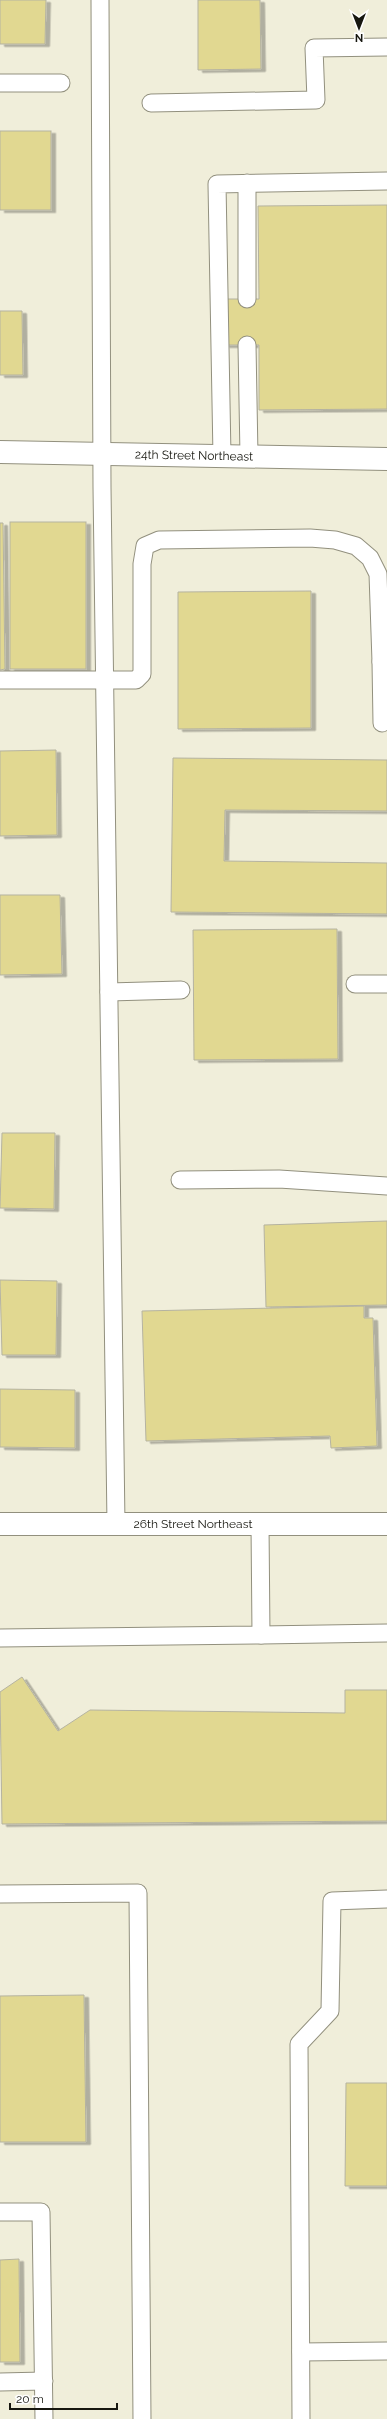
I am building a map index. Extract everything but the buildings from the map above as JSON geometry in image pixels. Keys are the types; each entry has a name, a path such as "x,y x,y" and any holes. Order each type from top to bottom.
{"street":[{"name":"24th Street Northeast","path":"0,452 387,459"},
{"name":"26th Street Northeast","path":"0,1524 387,1524"}],"lane":[{"path":"100,0 102,454 116,1524"},
{"path":"151,103 316,100 314,48 387,47"},
{"path":"0,83 61,83"},
{"path":"222,456 217,184 387,181"},
{"path":"247,183 248,299"},
{"path":"248,345 249,456"},
{"path":"0,680 136,680 142,674 142,564 145,546 159,540 310,538 335,540 356,546 370,558 378,574 384,662 382,723"},
{"path":"355,984 387,984"},
{"path":"109,992 182,990"},
{"path":"180,1180 279,1179 387,1186"},
{"path":"260,1524 261,1635"},
{"path":"0,1638 387,1633"},
{"path":"0,1894 138,1893 142,2419"},
{"path":"301,2419 299,2044 330,2011 332,1900 387,1899"},
{"path":"0,2212 41,2212 44,2419"},
{"path":"301,2352 387,2351"},
{"path":"0,2382 44,2381"}]}
